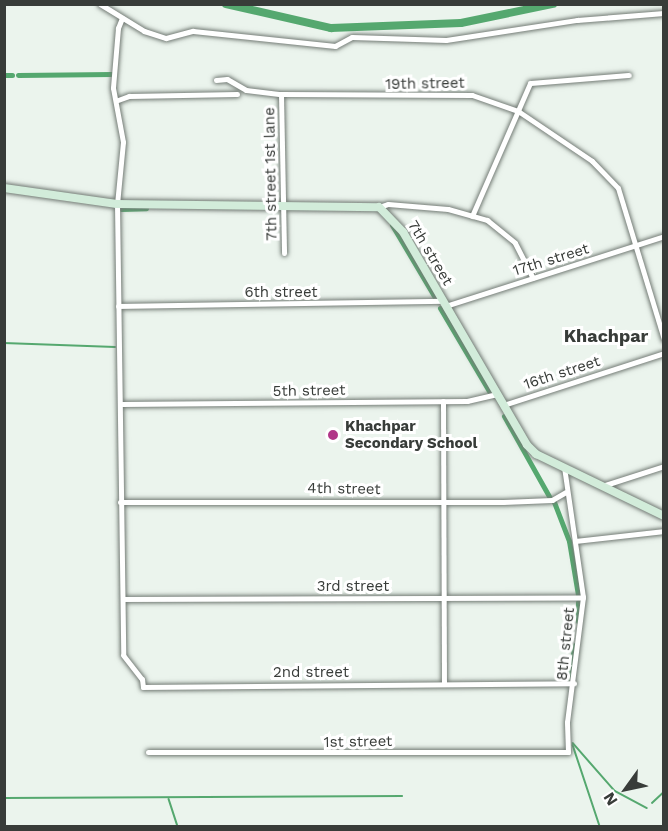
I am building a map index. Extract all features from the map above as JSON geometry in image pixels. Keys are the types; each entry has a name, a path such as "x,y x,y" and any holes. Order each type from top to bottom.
{"main road":[{"path":"4,188 117,204 285,204 379,207"},
{"name":"7th street","path":"379,207 403,232 527,445 536,454 663,516"}],"street":[{"path":"100,4 122,18 166,38 193,31 335,46 352,37 446,40 577,20 663,14"},
{"path":"122,18 118,28 113,88 118,100 123,142 117,204 121,404 120,502 124,536 123,599"},
{"path":"472,216 530,83 629,75"},
{"name":"19th street","path":"216,80 226,79 246,90 281,94 472,95 518,111 558,135 610,177 621,194 663,339"},
{"path":"118,100 129,96 237,94"},
{"name":"7th street 1st lane","path":"281,94 285,204 284,253"},
{"path":"379,207 388,204 448,209 472,216 509,235 533,278"},
{"name":"17th street","path":"444,304 637,246 663,236"},
{"name":"6th street","path":"118,306 444,304"},
{"name":"16th street","path":"503,405 663,353"},
{"name":"5th street","path":"121,404 467,401 498,394"},
{"path":"443,401 444,683"},
{"path":"602,486 663,466"},
{"name":"8th street","path":"564,467 583,597 574,683 567,722 568,752"},
{"name":"4th street","path":"120,502 537,501 552,500 566,492"},
{"path":"575,541 663,531"},
{"name":"3rd street","path":"123,599 583,597"},
{"name":"2nd street","path":"123,599 123,655 142,679 144,687 574,683"},
{"name":"1st street","path":"148,752 568,752"}],"waterway":[{"path":"226,4 331,28 461,23 553,4"},
{"path":"18,75 112,74"},
{"path":"4,75 12,75"},
{"path":"121,209 146,208"},
{"path":"392,225 436,299"},
{"path":"440,308 489,391"},
{"path":"4,343 115,347"},
{"path":"504,416 550,498"},
{"path":"554,502 569,541 578,595"},
{"path":"578,602 578,621"},
{"path":"567,680 575,645"},
{"path":"573,743 615,791 647,808"},
{"path":"573,745 600,826"},
{"path":"652,803 664,792"},
{"path":"4,798 402,796"},
{"path":"169,799 178,826"}],"place":[{"name":"Khachpar Secondary School","path":"333,435"}],"district":[{"name":"Khachpar","path":"606,336"}]}
